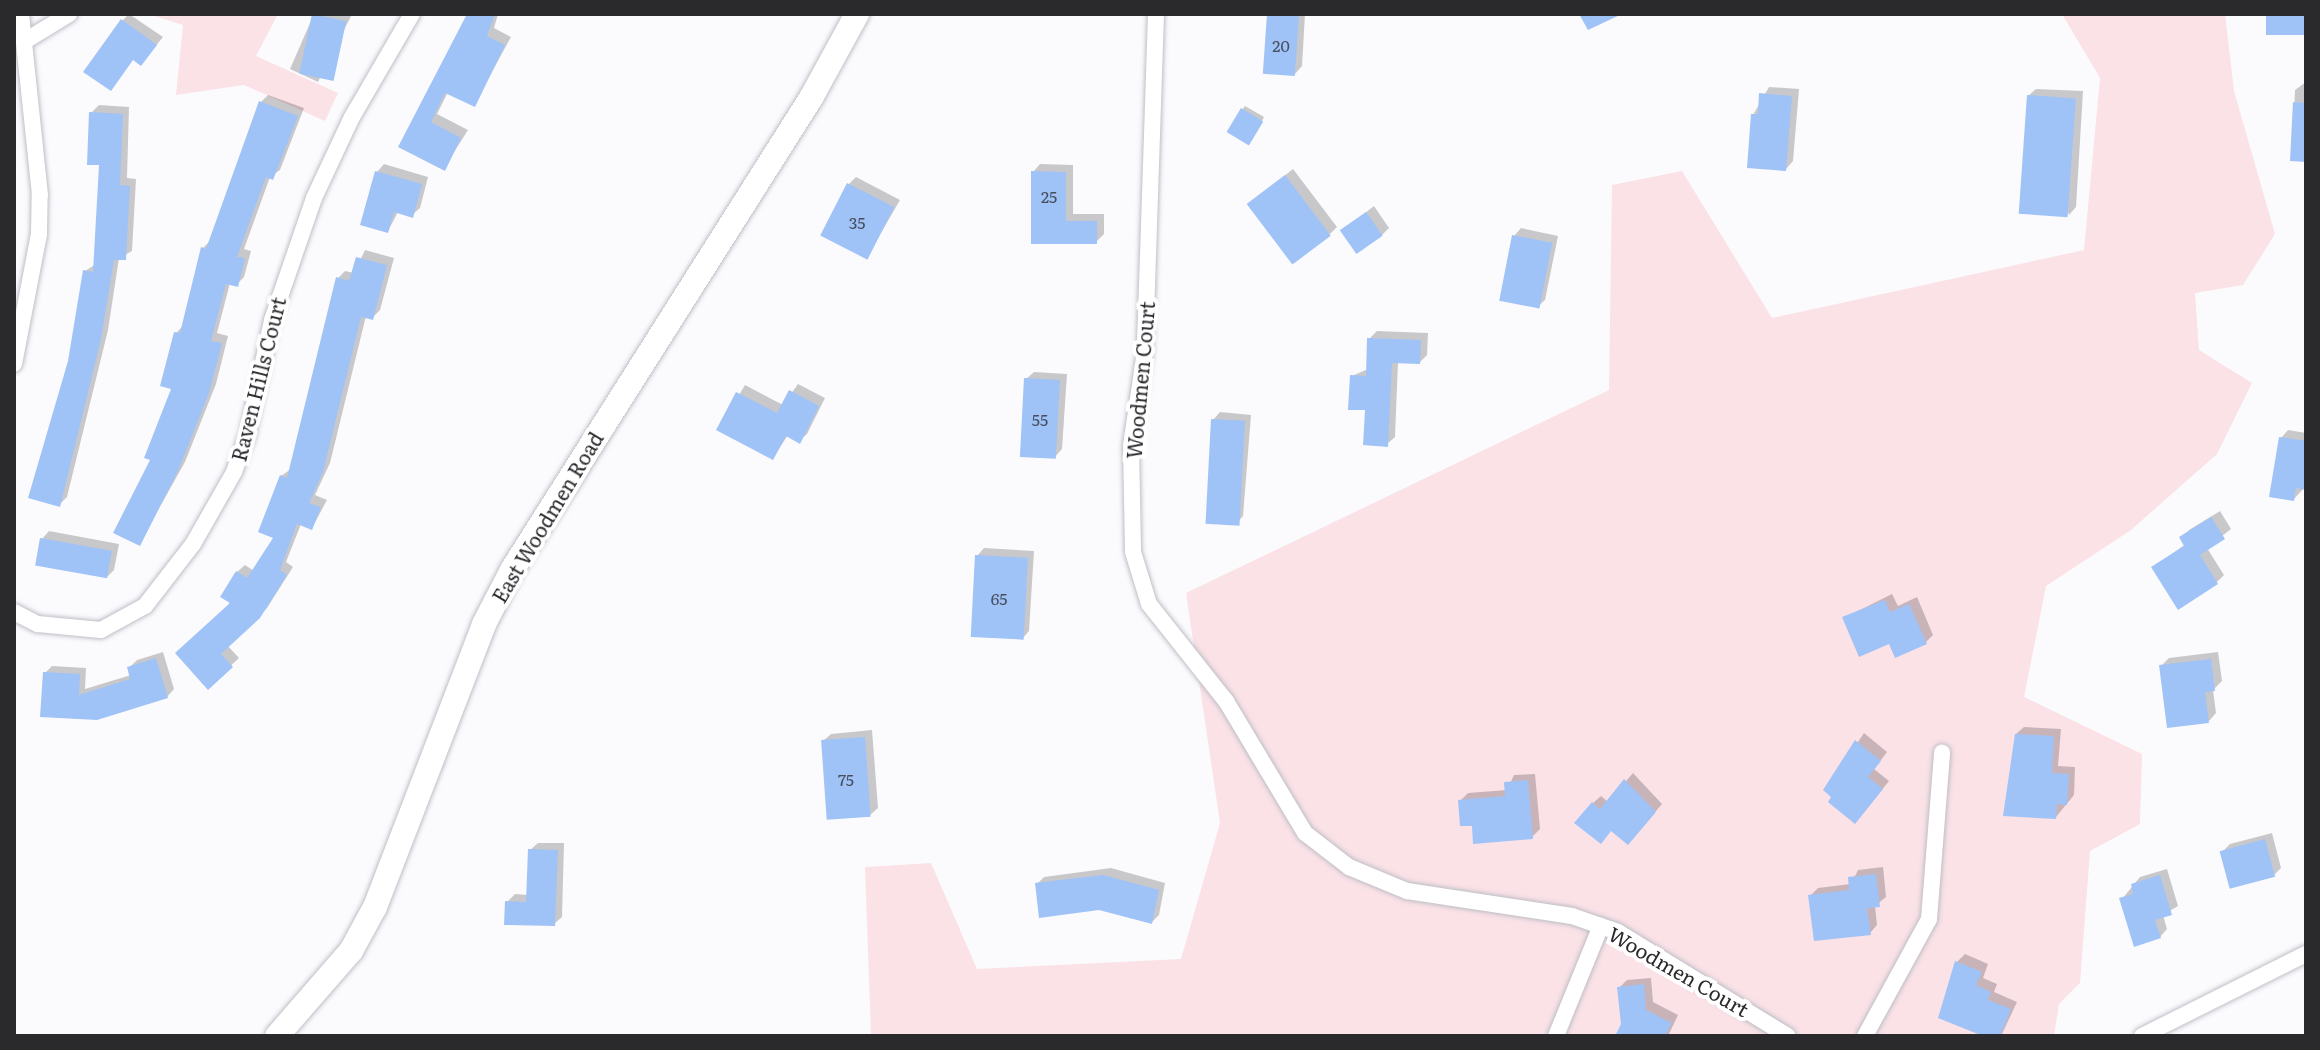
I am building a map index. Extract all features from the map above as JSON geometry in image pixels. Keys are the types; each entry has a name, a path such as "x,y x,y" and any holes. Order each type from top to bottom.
{"main road":[{"name":"East Woodmen Road","path":"277,1036 351,951 375,907 484,624 512,570 811,98 857,14"}],"street":[{"path":"14,364 18,328 39,234 40,195 21,14"},
{"path":"25,41 69,14"},
{"name":"Raven Hills Court","path":"14,612 38,624 101,630 145,606 193,544 234,472 247,437 272,320 314,198 352,117 412,14"},
{"name":"Woodmen Court","path":"1156,14 1145,351 1131,446 1133,552 1142,591 1181,651 1226,701 1305,833 1349,867 1407,891 1483,900 1601,926 1788,1036"},
{"path":"1865,1036 1929,919 1942,753"},
{"path":"1556,1036 1601,926"},
{"path":"2142,1036 2306,954"}],"shaded area":[{"path":"148,14 278,14 256,56 338,93 325,121 244,85 176,95 183,25"},
{"path":"2062,14 2225,14 2234,91 2275,234 2243,285 2195,293 2199,350 2252,383 2217,454 2131,530 2046,586 2024,697 2142,754 2140,824 2090,851 2080,983 2059,1004 2054,1036 871,1036 865,867 931,863 977,969 1181,959 1220,823 1186,593 1609,390 1612,185 1682,171 1772,318 2084,250 2100,78"}],"building":[{"path":"312,14 346,21 334,81 299,74"},
{"path":"467,14 495,14 487,36 505,45 475,107 445,93 431,122 461,138 445,171 398,147"},
{"path":"1267,14 1299,16 1295,76 1263,74"},
{"path":"1579,14 1622,14 1588,30"},
{"path":"2266,14 2305,14 2305,35 2266,35"},
{"path":"121,19 157,45 141,66 133,60 111,91 83,72"},
{"path":"1759,93 1792,96 1786,171 1747,168 1751,114 1758,114"},
{"path":"2027,95 2076,98 2068,217 2019,214"},
{"path":"259,101 298,116 273,180 266,177 237,257 245,258 238,287 226,284 211,341 222,343 209,393 178,471 140,546 113,533 150,460 144,458 171,389 160,386 174,332 180,333 201,247 206,249"},
{"path":"2293,102 2306,103 2306,162 2290,161"},
{"path":"1241,108 1263,121 1249,145 1227,132"},
{"path":"89,112 123,114 120,185 130,186 126,260 114,260 101,339 60,507 28,498 68,361 83,270 93,272 99,165 87,165"},
{"path":"375,171 422,184 413,218 394,212 388,233 360,225"},
{"path":"1031,171 1066,172 1066,221 1097,221 1097,244 1031,244"},
{"path":"1285,175 1331,236 1292,265 1247,204"},
{"path":"847,183 894,207 867,260 820,236"},
{"path":"1366,212 1383,236 1356,254 1340,230"},
{"path":"1512,235 1552,243 1539,309 1499,301"},
{"path":"356,257 387,265 373,320 361,317 323,472 309,503 321,507 312,530 297,524 280,570 287,575 260,618 221,654 233,667 208,690 175,653 230,603 220,597 236,571 247,578 273,538 258,532 280,475 287,478 336,277 349,281"},
{"path":"1367,338 1421,340 1420,364 1392,363 1388,447 1363,445 1365,410 1348,410 1350,375 1366,376"},
{"path":"1024,378 1060,380 1056,459 1020,457"},
{"path":"789,390 819,406 800,444 786,436 773,460 716,430 736,392 777,413"},
{"path":"1211,419 1245,421 1239,526 1206,524"},
{"path":"2279,437 2306,441 2306,490 2296,488 2294,501 2269,497"},
{"path":"2211,517 2225,539 2200,555 2218,584 2178,610 2151,567 2184,546 2179,537"},
{"path":"40,538 112,551 107,578 35,566"},
{"path":"975,555 1028,558 1024,640 971,637"},
{"path":"1885,600 1890,612 1909,604 1927,644 1895,658 1889,644 1859,657 1842,617"},
{"path":"156,658 168,698 97,720 40,717 43,672 80,674 79,695 130,679 127,667"},
{"path":"2211,659 2215,691 2205,692 2209,723 2167,728 2159,665"},
{"path":"2015,734 2054,736 2052,773 2069,774 2067,805 2057,804 2056,819 2003,816"},
{"path":"865,737 871,817 827,820 821,740"},
{"path":"1855,740 1881,761 1868,777 1883,789 1855,824 1828,802 1831,797 1823,790"},
{"path":"1624,779 1656,812 1628,845 1611,831 1601,844 1574,823 1592,802 1600,809"},
{"path":"1528,780 1533,839 1473,844 1472,826 1460,826 1458,800 1505,796 1504,782"},
{"path":"2265,839 2275,877 2230,889 2220,851"},
{"path":"528,849 558,850 555,926 504,925 505,901 526,902"},
{"path":"1876,874 1880,907 1867,908 1871,935 1814,941 1808,895 1849,890 1848,877"},
{"path":"1103,875 1159,890 1152,924 1099,910 1039,918 1035,883"},
{"path":"2160,875 2172,915 2155,920 2161,938 2134,947 2119,898 2133,894 2131,884"},
{"path":"1955,961 1982,972 1976,985 1991,992 1988,1000 2011,1009 2000,1036 1983,1036 1938,1018"},
{"path":"1644,984 1646,1010 1672,1023 1665,1036 1615,1036 1621,1024 1617,987"}]}
